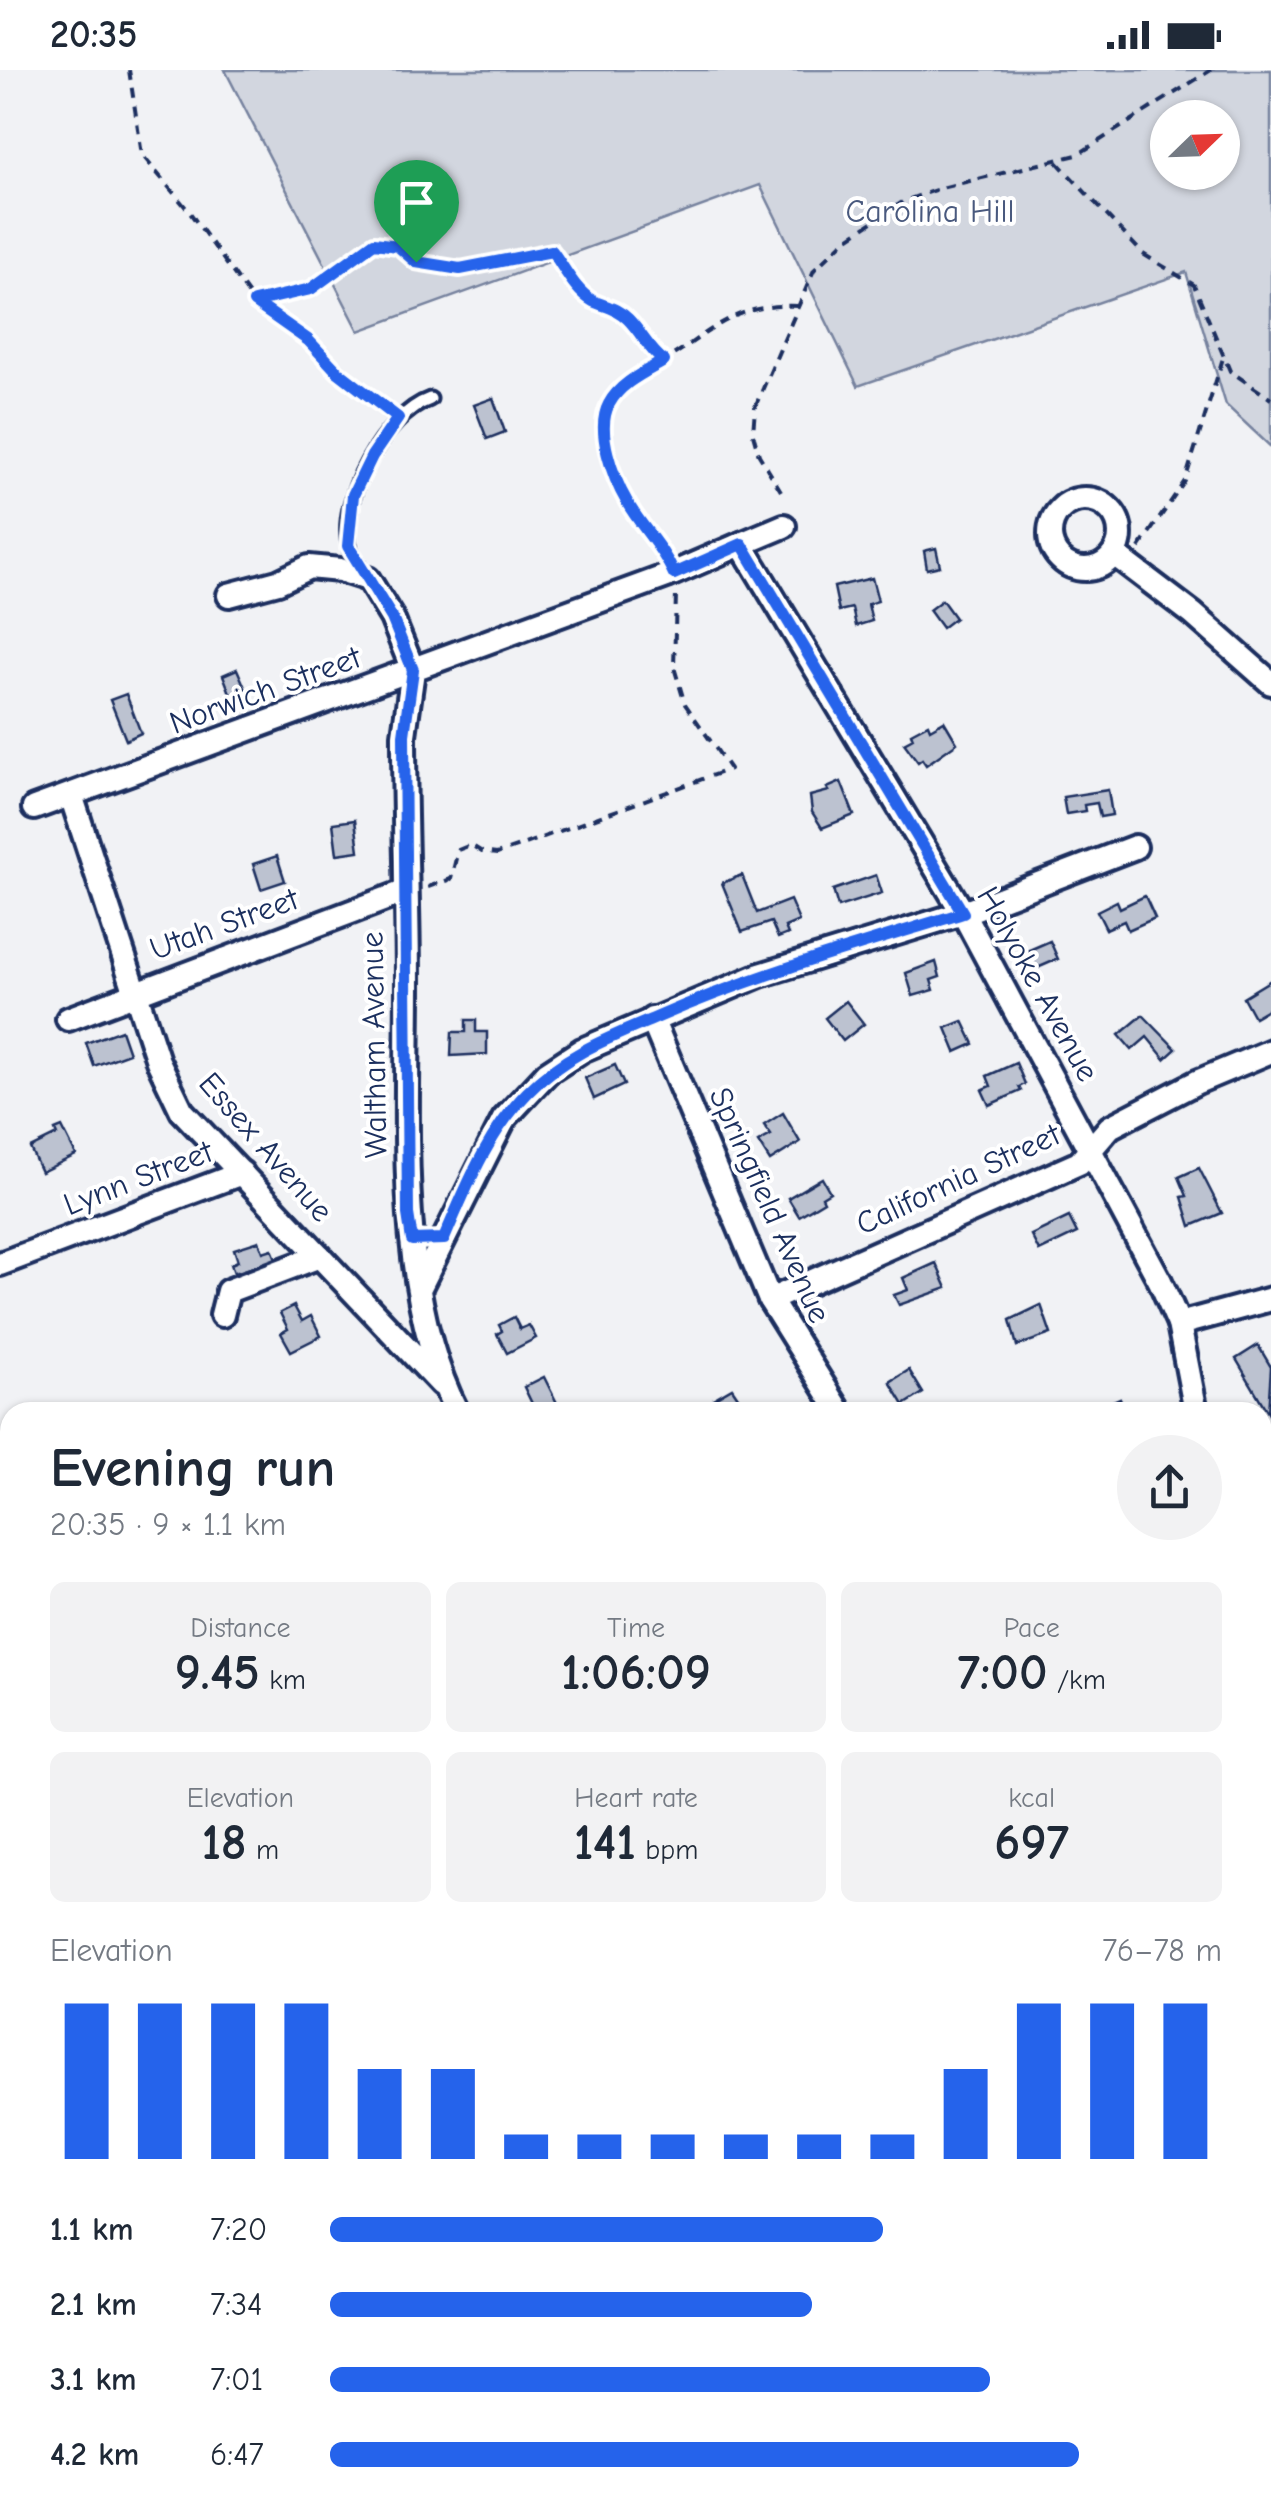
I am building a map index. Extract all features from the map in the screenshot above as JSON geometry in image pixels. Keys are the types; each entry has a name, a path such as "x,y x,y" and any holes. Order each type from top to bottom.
{"street":[{"path":"742,544 784,526"},
{"name":"Norwich Street","path":"34,808 674,574 742,544"},
{"name":"Holyoke Avenue","path":"742,544 963,913 1091,1152 1179,1324 1194,1402"},
{"path":"1121,559 1193,614 1271,683"},
{"path":"230,595 278,582 309,568 340,570 368,580 392,618 413,670"},
{"name":"Waltham Avenue","path":"413,670 404,735 408,1214 422,1307 452,1402"},
{"name":"Essex Avenue","path":"71,795 158,1061 182,1110 444,1387"},
{"path":"420,1285 488,1144 547,1073 582,1050 760,976 963,913 1134,847"},
{"name":"Utah Street","path":"68,1019 404,892"},
{"name":"Springfield Avenue","path":"652,1019 770,1300 834,1402"},
{"name":"California Street","path":"770,1300 1078,1163 1110,1127 1197,1082 1271,1051"},
{"name":"Lynn Street","path":"0,1264 242,1174"},
{"path":"412,1240 444,1239"},
{"path":"222,1315 228,1291 320,1256"},
{"path":"1179,1324 1271,1299"}],"lane":[{"path":"368,580 348,546 353,495 372,456 398,418 412,405 430,399"}],"path":[{"path":"129,70 142,156 199,224 254,302 308,340 337,371 398,418"},
{"path":"781,492 759,455 753,434 755,407 814,270 844,241 904,201 941,188 1057,162 1130,124 1211,70"},
{"path":"1057,162 1143,254 1194,284 1230,372 1271,400"},
{"path":"254,302 311,289 374,243 398,246 416,262 460,269 552,251 577,287 630,321 648,349 664,361"},
{"path":"404,892 440,885 451,878 458,850 471,845 498,854 730,768 686,704 674,667 674,574 651,532 627,502 610,461 604,424 608,405 625,385 726,318 768,305 799,306"},
{"path":"1121,559 1185,481 1224,355"}],"green space":[{"name":"Carolina Hill","path":"225,70 1271,70 1271,447 1226,405 1186,272 858,386 760,185 359,331"}],"building":[{"path":"493,398 505,432 487,439 474,405"},
{"path":"936,548 940,566 927,569 924,551"},
{"path":"872,578 878,601 868,604 872,621 856,626 852,608 839,611 834,587"},
{"path":"942,600 955,618 942,628 929,610"},
{"path":"237,669 247,692 232,698 223,675"},
{"path":"126,694 141,733 126,740 110,700"},
{"path":"944,721 957,743 926,765 922,759 918,762 904,743 913,738 911,733"},
{"path":"841,782 854,815 822,828 812,812 810,796 829,791 827,788"},
{"path":"1108,790 1112,815 1100,817 1097,803 1084,805 1085,811 1066,814 1063,797"},
{"path":"355,820 359,851 337,854 333,823"},
{"path":"277,856 285,881 261,889 253,864"},
{"path":"742,875 757,913 790,900 799,921 785,927 788,934 778,938 771,922 742,932 722,883"},
{"path":"876,875 882,893 838,907 833,890"},
{"path":"1145,896 1155,918 1128,930 1124,921 1106,929 1097,911 1117,901 1120,908"},
{"path":"1050,941 1058,959 1035,969 1027,951"},
{"path":"936,962 940,977 931,980 934,990 913,996 906,973"},
{"path":"1271,980 1271,1007 1254,1017 1243,997"},
{"path":"846,1001 864,1024 843,1041 825,1018"},
{"path":"1143,1015 1176,1049 1165,1059 1147,1037 1132,1050 1119,1035"},
{"path":"466,1020 476,1020 476,1032 487,1032 487,1054 451,1056 452,1032 466,1032"},
{"path":"963,1021 974,1044 956,1052 946,1028"},
{"path":"121,1030 129,1053 94,1066 86,1043"},
{"path":"1016,1063 1025,1084 1019,1087 1021,1091 989,1105 982,1090 991,1086 987,1076"},
{"path":"615,1065 624,1085 594,1099 585,1078"},
{"path":"783,1113 800,1142 770,1161 758,1142 771,1135 764,1125"},
{"path":"62,1127 76,1155 41,1172 30,1148 57,1135 55,1130"},
{"path":"1199,1168 1222,1213 1191,1226 1182,1197 1187,1196 1179,1177"},
{"path":"822,1178 830,1192 822,1197 824,1201 799,1216 788,1198"},
{"path":"1069,1217 1077,1233 1039,1251 1031,1235"},
{"path":"259,1241 263,1252 272,1249 277,1261 234,1273 231,1264 238,1261 234,1249"},
{"path":"936,1263 947,1288 899,1305 894,1295 908,1290 903,1278"},
{"path":"1041,1305 1051,1334 1017,1346 1010,1320"},
{"path":"294,1306 302,1321 311,1316 321,1336 291,1351 281,1333 288,1329 280,1313"},
{"path":"514,1317 520,1329 529,1325 536,1338 507,1353 497,1334 502,1331 499,1325"},
{"path":"1258,1345 1271,1367 1269,1402 1261,1402 1236,1359"},
{"path":"909,1370 923,1393 902,1402 890,1382"},
{"path":"544,1377 556,1402 531,1402 524,1387"},
{"path":"732,1388 738,1397 730,1402 713,1399"}],"route":[{"path":"374,243 398,246 416,262 460,269 552,251 577,287 630,321 648,349 664,361 625,385 608,405 604,424 606,444 627,502 651,532 674,574 742,544 963,913 760,976 582,1050 547,1073 504,1119 488,1144 444,1239 412,1240 408,1214 404,735 413,670 392,618 348,546 353,495 372,456 398,418 337,371 308,340 254,302 311,289 374,243"}]}
